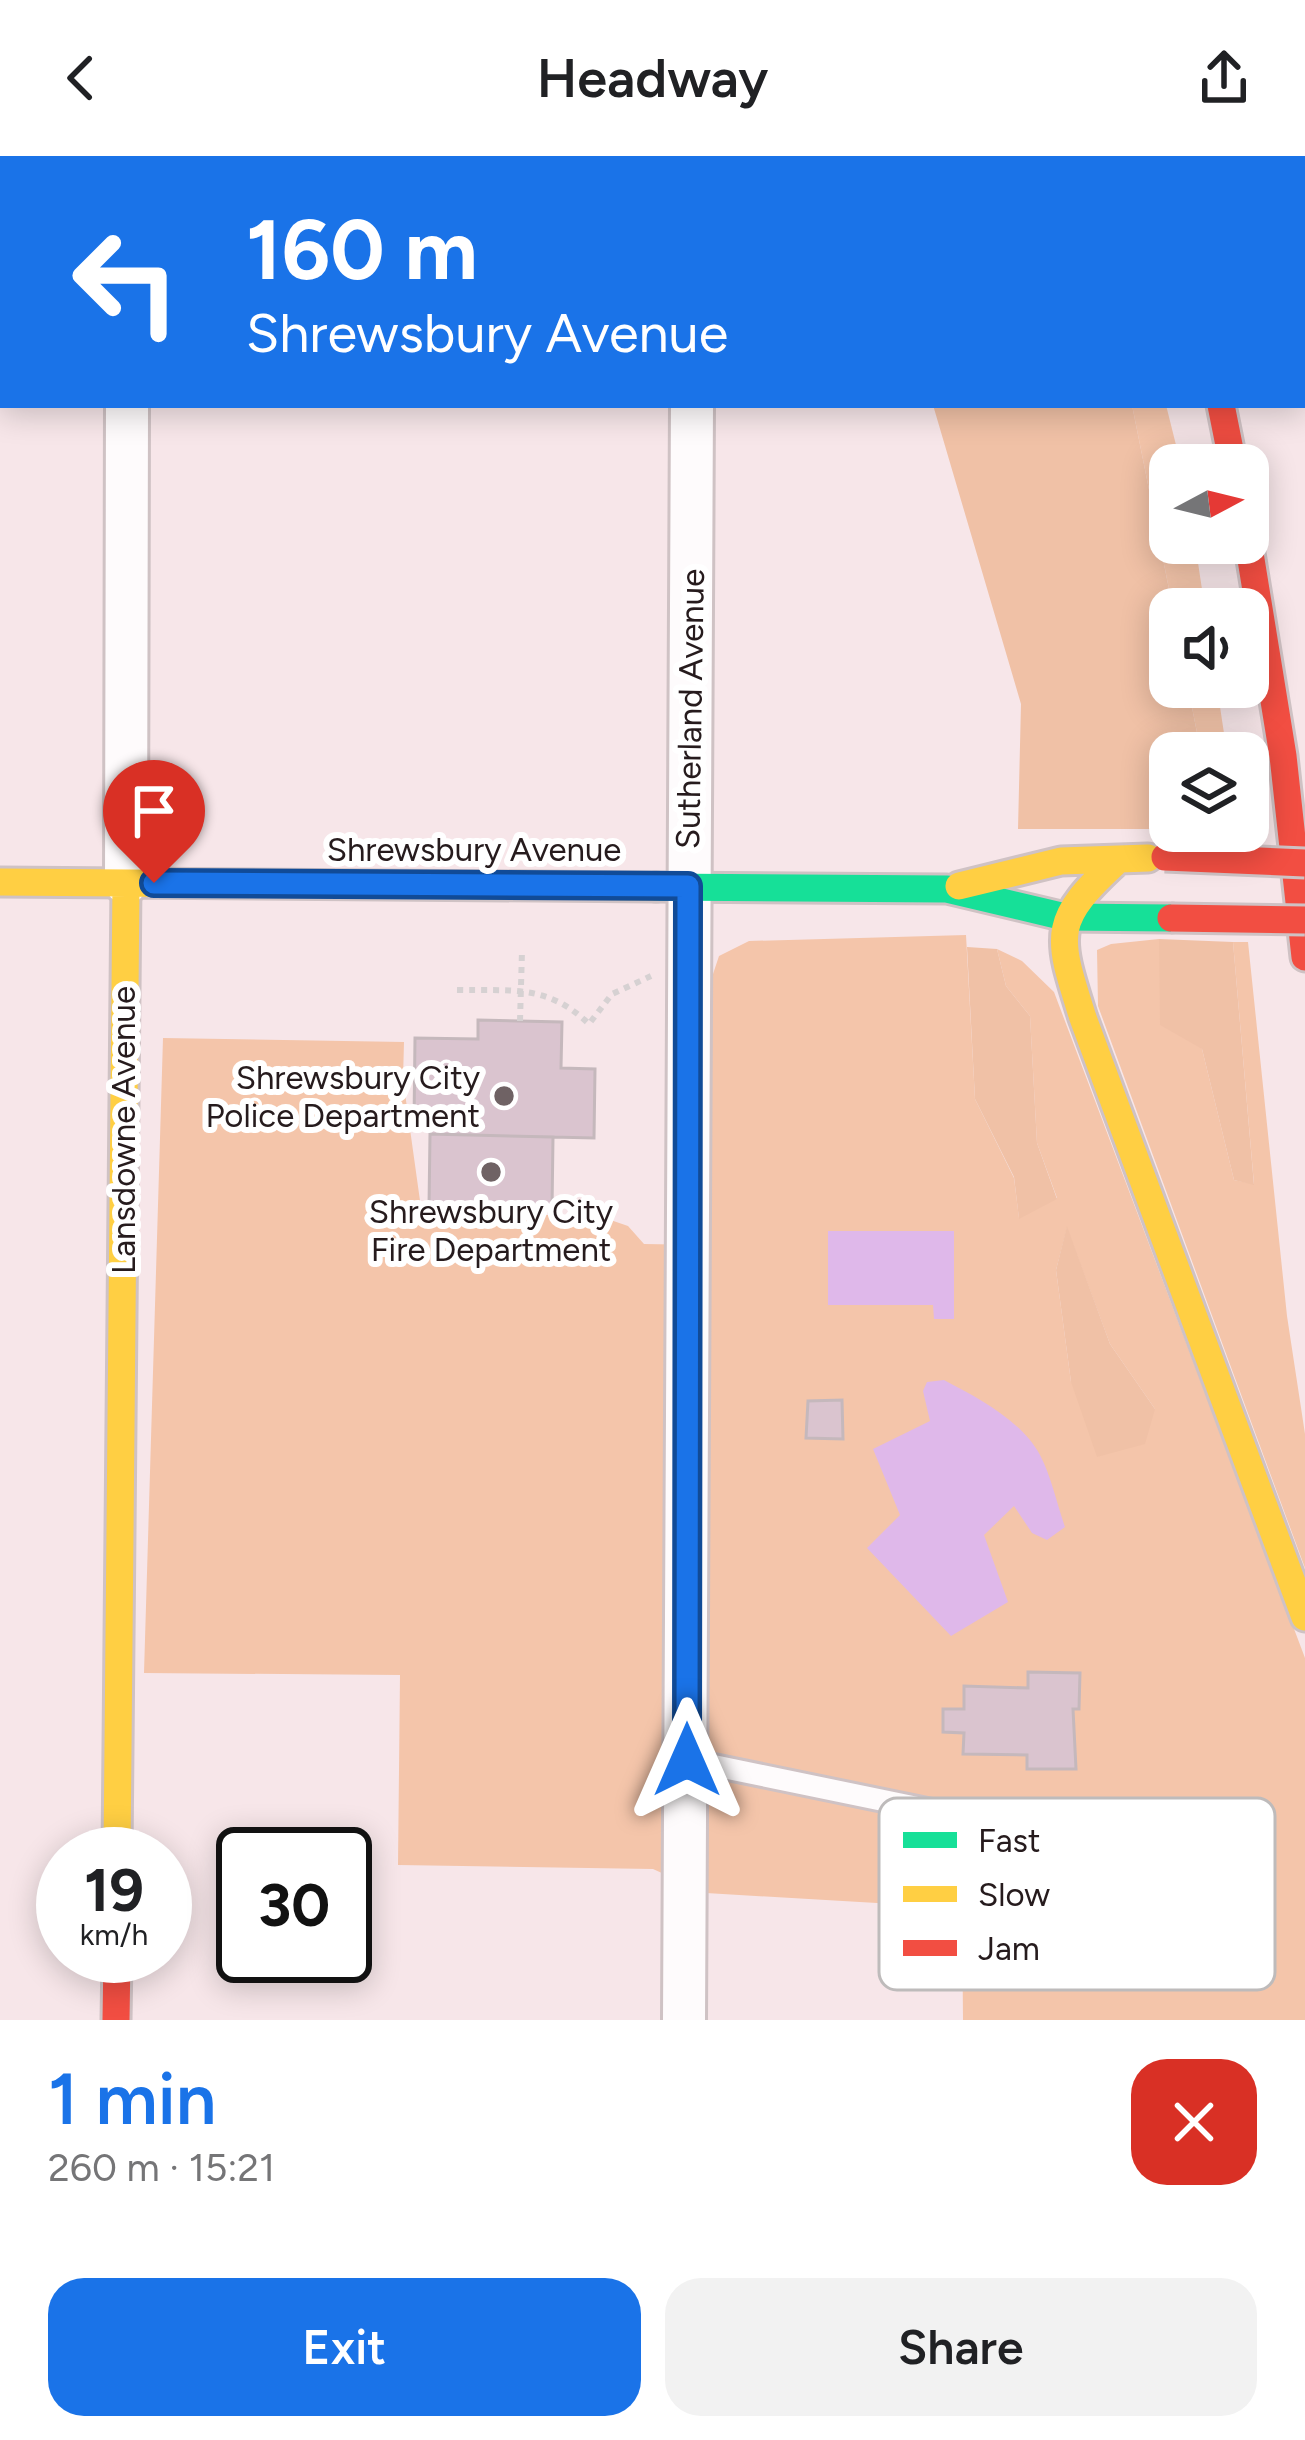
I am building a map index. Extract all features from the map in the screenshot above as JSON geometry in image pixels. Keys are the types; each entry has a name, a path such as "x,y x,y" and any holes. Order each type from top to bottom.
{"main road":[{"path":"1221,408 1228,444"},
{"path":"1252,564 1283,756 1305,957"},
{"name":"Shrewsbury Avenue","path":"947,889 1061,861 1165,857 1305,863"},
{"path":"1119,859 1065,917 1066,960 1083,1018 1305,1617"},
{"name":"Shrewsbury Avenue","path":"0,882 947,889 1065,917 1305,920"},
{"name":"Lansdowne Avenue","path":"117,1827 126,883"},
{"path":"116,2020 117,1983"}],"street":[{"name":"Lansdowne Avenue","path":"126,883 128,408"},
{"name":"Sutherland Avenue","path":"684,2020 692,408"}],"lane":[{"path":"687,1760 879,1800"}],"path":[{"path":"520,1022 522,951"},
{"path":"457,990 545,994 589,1024 612,994 651,976"}],"shaded area":[{"path":"934,408 1133,408 1149,490 1149,564 1164,564 1169,588 1149,588 1149,708 1192,708 1197,732 1149,732 1149,829 1018,829 1021,704"},
{"path":"1133,408 1167,408 1176,444 1149,444 1149,490"},
{"path":"1164,564 1198,564 1202,588 1169,588"},
{"path":"1192,708 1220,708 1224,732 1197,732"},
{"path":"966,935 975,1099 1014,1178 1019,1218 1057,1198 1037,1143 1030,1016 1006,986 997,949 1022,961 1054,992 1305,1658 1305,2020 963,2020 963,1990 1275,1990 1275,1798 879,1798 879,1903 706,1893 653,1869 398,1865 400,1675 144,1673 163,1038 404,1042 403,1079 422,1215 596,1215 628,1226 644,1244 707,1245 711,980 719,956 749,941","holes":["1067,1228 1110,1344 1155,1409 1071,1382 1056,1270"]},
{"path":"1159,939 1202,1049 1234,1180 1254,1184 1233,942 1248,942 1287,1316 1305,1434 1305,1568 1098,1006 1097,950"},
{"path":"1159,939 1233,942 1254,1185 1234,1180 1202,1049 1160,1025"},
{"path":"967,947 997,949 1006,986 1030,1016 1037,1143 1057,1199 1019,1219 1014,1177 975,1099"},
{"path":"1067,1226 1110,1344 1155,1409 1145,1444 1097,1457 1071,1382 1056,1270"},
{"path":"828,1231 954,1231 954,1319 934,1319 933,1305 828,1305"},
{"path":"944,1380 998,1411 1032,1442 1065,1527 1047,1540 1032,1533 1014,1506 984,1535 1008,1602 951,1636 867,1548 900,1515 873,1449 930,1421 923,1391 927,1382"}],"building":[{"name":"Shrewsbury City Police Department","path":"478,1020 562,1022 561,1068 595,1069 594,1138 430,1134 430,1123 414,1123 415,1038 478,1039"},
{"name":"Shrewsbury City Fire Department","path":"430,1134 553,1137 552,1209 429,1207"},
{"path":"842,1400 843,1439 806,1438 808,1401"},
{"path":"1028,1672 1080,1673 1079,1709 1073,1709 1076,1769 1027,1769 1027,1755 963,1754 964,1733 943,1732 943,1709 964,1709 964,1686 1028,1688"}],"traffic: fast":[{"path":"656,887 947,889 1065,917 1171,918"}],"traffic: slow":[{"path":"959,886 1061,861 1148,858"},
{"path":"1119,859 1071,914 1065,930 1068,966 1083,1018 1305,1617"},
{"path":"0,882 656,887"},
{"path":"117,1827 126,883"}],"traffic: jam":[{"path":"1222,408 1229,444"},
{"path":"1252,564 1283,756 1305,957"},
{"path":"1165,857 1305,863"},
{"path":"1171,918 1305,920"},
{"path":"116,2020 117,1983"}],"place":[{"name":"Shrewsbury City Police Department","path":"504,1096"},
{"name":"Shrewsbury City Fire Department","path":"491,1172"}],"route":[{"path":"154,883 688,886 687,1760"}]}
